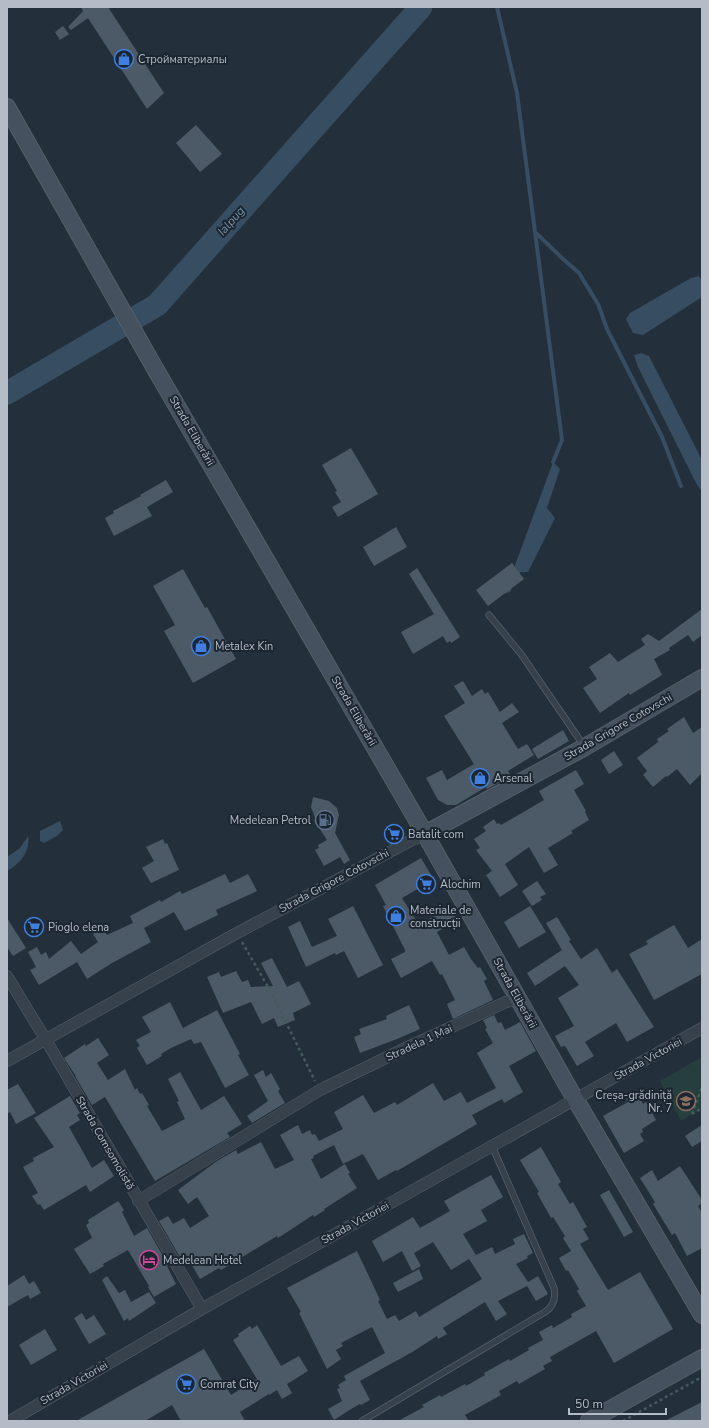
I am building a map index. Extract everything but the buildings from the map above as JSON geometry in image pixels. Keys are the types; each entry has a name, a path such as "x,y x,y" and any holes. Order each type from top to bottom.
{"main road":[{"name":"Strada Eliberării","path":"7,107 153,365 425,834 575,1100 702,1315"},
{"name":"Strada Grigore Cotovschi","path":"425,834 585,748 702,678"},
{"path":"589,1421 702,1358"}],"street":[{"name":"Strada Grigore Cotovschi","path":"7,1061 237,933 425,834"},
{"name":"Strada Comsomolistă","path":"7,976 46,1040 202,1309"},
{"name":"Stradela 1 Mai","path":"138,1201 320,1090 506,1002 519,999"},
{"name":"Strada Victoriei","path":"10,1421 202,1309 702,1028"}],"lane":[{"path":"489,615 521,654 585,748"},
{"path":"362,1421 545,1312 553,1303 555,1295 554,1288 492,1146"}],"path":[{"path":"237,933 270,992 320,1090"},
{"path":"702,1087 692,1114 702,1108"},
{"path":"623,1421 702,1376"}],"green space":[{"name":"Creșa-grădiniță Nr. 7","path":"702,1057 702,1108 681,1121 660,1081"}],"water":[{"path":"699,276 702,281 702,297 643,335 633,333 626,319 630,313 691,278"},
{"path":"641,353 649,356 702,460 702,492 696,483 638,367 634,355"},
{"path":"553,462 560,469 547,508 555,518 528,572 520,572 510,592 502,594 514,568"},
{"path":"60,821 63,830 57,836 44,843 40,841 40,831"},
{"path":"28,836 28,847 24,856 16,865 7,871 7,857 20,848"}],"waterway":[{"name":"Ialpug","path":"7,393 157,305 421,7"},
{"path":"497,7 517,93 562,440 553,462"},
{"path":"536,233 579,273 598,304 607,329 662,437 681,486"}],"place":[{"name":"Стройматериалы","path":"124,59"},
{"name":"Metalex Kin","path":"201,646"},
{"name":"Arsenal","path":"480,778"},
{"name":"Medelean Petrol","path":"325,820"},
{"name":"Batalit com","path":"394,834"},
{"name":"Alochim","path":"426,884"},
{"name":"Materiale de construcții","path":"396,916"},
{"name":"Pioglo elena","path":"34,927"},
{"name":"Creșa-grădiniță Nr. 7","path":"686,1101"},
{"name":"Medelean Hotel","path":"149,1260"},
{"name":"Comrat City","path":"186,1384"}]}
